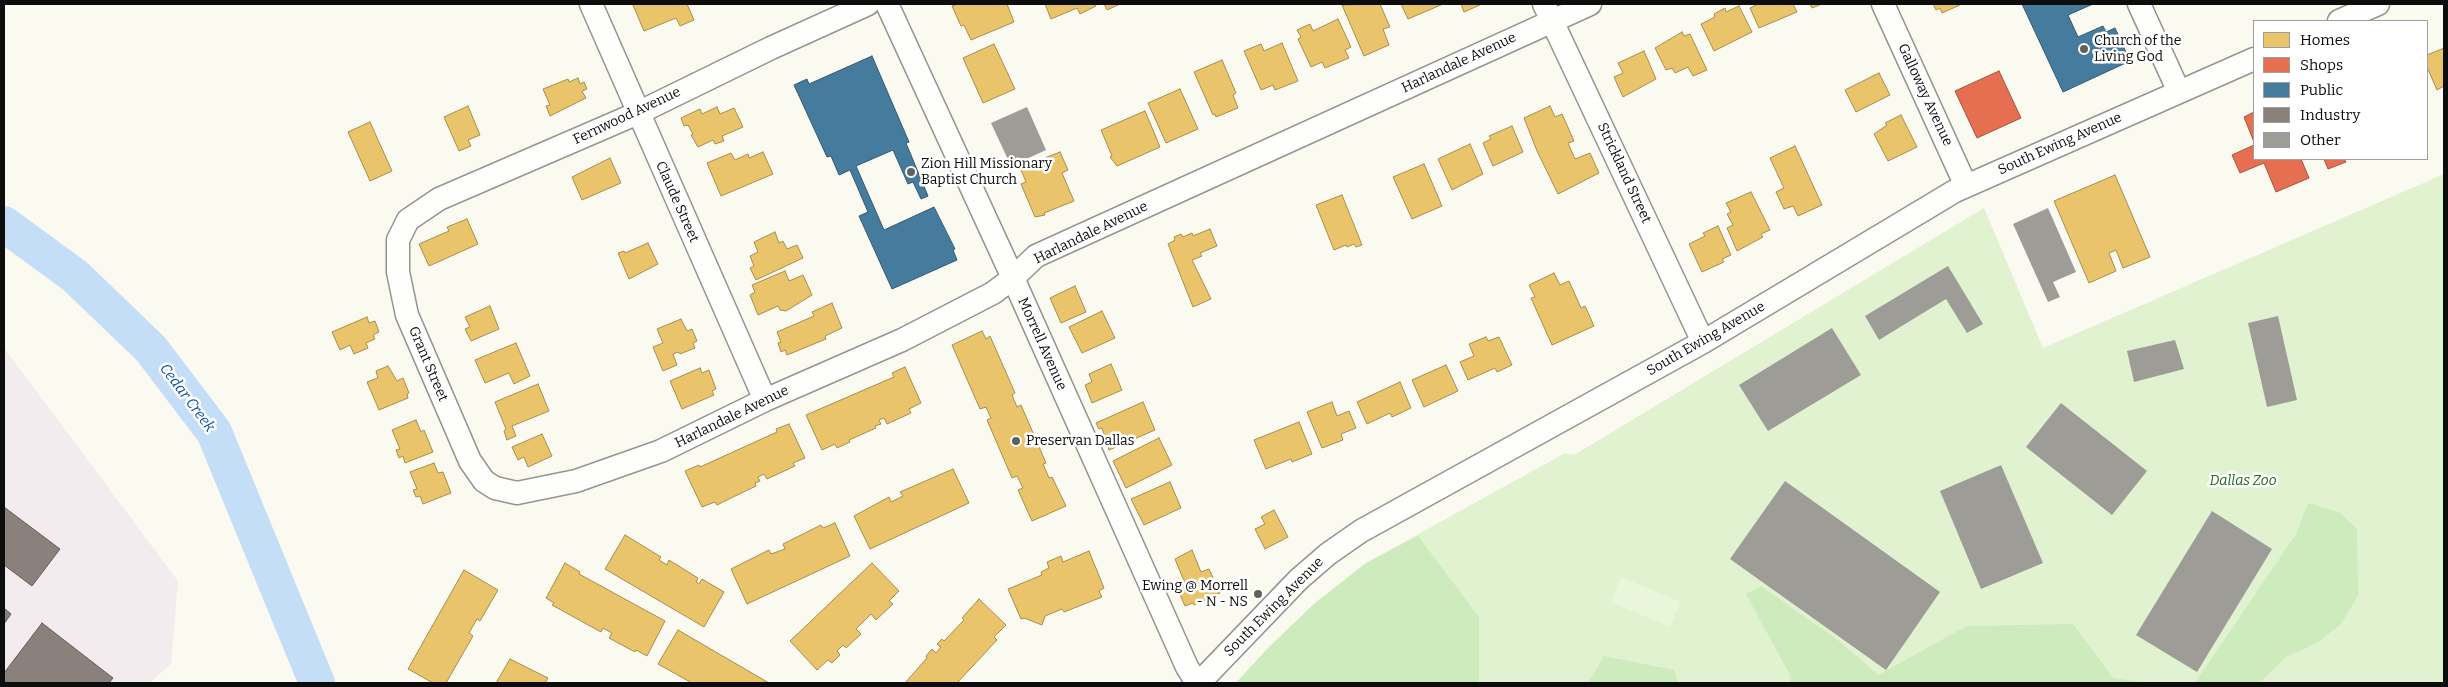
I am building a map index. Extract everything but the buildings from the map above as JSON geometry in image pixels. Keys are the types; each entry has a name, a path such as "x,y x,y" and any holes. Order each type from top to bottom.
{"street":[{"name":"Claude Street","path":"591,4 765,400"},
{"name":"Fernwood Avenue","path":"398,240 408,220 439,198 638,113 771,48 868,4"},
{"name":"Morrell Avenue","path":"887,4 1013,278 1183,658 1198,683"},
{"name":"Harlandale Avenue","path":"484,481 495,488 517,493 576,481 662,451 765,400 902,340 994,293 1036,256 1548,12 1590,4"},
{"name":"Galloway Avenue","path":"1883,4 1966,186"},
{"path":"2139,4 2179,92"},
{"path":"2341,20 2378,4"},
{"name":"Strickland Street","path":"1548,12 1703,342"},
{"name":"South Ewing Avenue","path":"1198,683 1299,579 1334,549 1391,514 1703,342 1966,186 2253,59"},
{"name":"Grant Street","path":"398,240 398,272 407,315 470,461 484,481"}],"shaded area":[{"path":"4,348 178,581 171,664 149,683 4,683"}],"green space":[{"name":"Dallas Zoo","path":"2444,174 2444,683 1236,683 1268,648 1315,603 1366,563 1565,453 1574,455 1984,208 2043,348"},
{"path":"2308,503 2339,512 2357,529 2358,596 2341,624 2318,642 2286,657 2259,683 2195,683 2296,534"},
{"path":"1418,536 1479,617 1479,683 1236,683 1268,648 1315,603 1366,563"},
{"path":"1621,577 1681,602 1670,627 1611,602"},
{"path":"1761,586 1839,641 1878,675 1967,626 2073,624 2113,678 2149,683 1790,683 1790,675 1746,594"},
{"path":"1604,656 1674,670 1678,683 1588,683"}],"waterway":[{"name":"Cedar Creek","path":"4,224 75,276 151,349 214,432 317,683"}],"place":[{"name":"Church of the Living God","path":"2084,49"},
{"name":"Zion Hill Missionary Baptist Church","path":"911,172"},
{"name":"Preservan Dallas","path":"1016,441"},
{"name":"Ewing @ Morrell - N - NS","path":"1258,594"}]}
